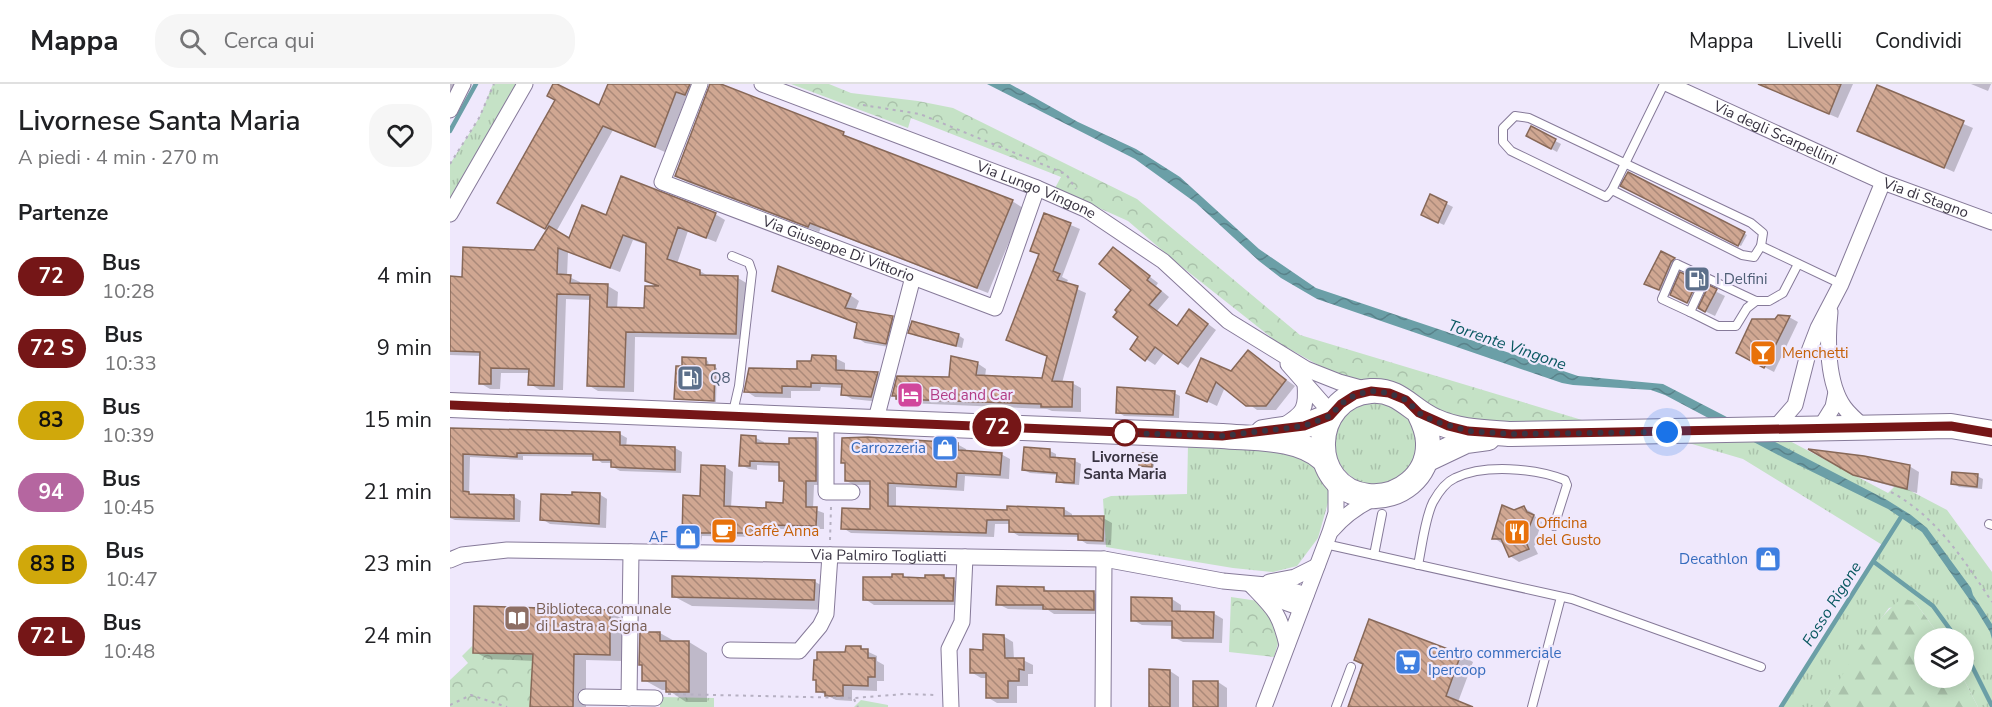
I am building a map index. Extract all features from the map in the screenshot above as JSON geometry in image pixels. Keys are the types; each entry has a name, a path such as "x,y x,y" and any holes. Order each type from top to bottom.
{"main road":[{"path":"450,405 1222,436 1289,443 1315,451 1336,480 1379,505 1419,475 1426,460 1428,444 1426,428 1419,413 1406,400 1389,393 1371,391 1355,395 1341,404 1330,416 1322,441 1323,459"},
{"path":"1419,413 1448,426 1468,431 1511,434 1951,426 1992,434"},
{"path":"1222,436 1304,426 1330,416"},
{"path":"1426,460 1466,441 1511,434"}],"street":[{"path":"450,110 463,84"},
{"path":"450,214 525,84"},
{"name":"Via Giuseppe Di Vittorio","path":"700,84 662,182 995,308 1036,188"},
{"name":"Via Lungo Vingone","path":"762,84 1036,188 1087,210 1163,261 1228,321 1278,353 1306,369 1371,391"},
{"name":"Via degli Scarpellini","path":"1668,84 1883,182"},
{"name":"Via di Stagno","path":"1766,429 1795,405 1808,354 1818,328 1841,284 1883,182 1992,222"},
{"path":"875,423 913,277"},
{"name":"Via di Stagno","path":"1832,304 1828,334 1836,392 1844,408 1864,427"},
{"name":"Via Lungo Vingone","path":"1278,353 1325,406 1330,416"},
{"path":"1275,430 1299,416 1305,408 1305,383"},
{"name":"Via di Stagno","path":"1820,428 1833,407 1836,392"},
{"path":"450,398 479,407"},
{"path":"826,420 826,492 852,492"},
{"path":"1264,707 1336,513 1336,480"},
{"path":"1328,538 1346,515 1359,505 1379,505"},
{"name":"Via Palmiro Togliatti","path":"450,560 462,555 507,549 1104,559 1251,585 1277,586 1303,602"},
{"path":"629,698 631,552"},
{"path":"730,650 799,651 820,626 826,614 830,555"},
{"path":"951,701 949,649 962,621 965,557"},
{"path":"1103,707 1104,559"},
{"path":"1251,585 1287,580 1317,566"},
{"path":"1251,585 1277,611 1287,646"},
{"path":"586,697 655,698"}],"lane":[{"path":"1612,190 1742,255 1754,257 1761,246 1763,233 1751,223 1626,164 1529,118 1515,116 1503,128 1503,142 1511,151 1606,197 1626,164 1664,84"},
{"path":"1761,246 1841,284"},
{"path":"732,256 749,263 752,272 739,386 732,417"},
{"path":"1756,302 1748,308 1736,326 1718,326 1662,299 1677,264 1756,302 1769,301 1783,293 1798,264"},
{"path":"1690,312 1706,277"},
{"path":"1418,565 1432,504 1448,482 1464,475 1480,471 1516,470 1536,472 1564,480 1566,485 1554,526"},
{"path":"1374,555 1379,505"},
{"path":"1328,538 1374,555 1561,597 1761,667"},
{"path":"1532,707 1561,597"},
{"path":"1336,707 1351,667"}],"path":[{"path":"450,164 479,118 494,84"},
{"path":"857,105 920,114 1066,174 1078,193"},
{"path":"830,555 831,492"},
{"path":"1891,492 1903,498 1938,527 1992,602"},
{"path":"655,698 655,693 854,698 904,694 951,701"},
{"path":"450,705 471,695 507,707"},
{"path":"854,698 858,707"}],"green space":[{"path":"493,84 522,84 450,208 450,164 479,118"},
{"path":"791,84 829,84 851,93 918,101 953,108 1137,199 1300,335 1582,420 1495,422 1456,420 1370,383 1327,370 1277,342 1128,221 1055,188 1061,177 911,118 908,128"},
{"path":"1368,403 1384,403 1399,410 1410,421 1417,436 1414,460 1405,473 1384,485 1368,485 1353,478 1342,467 1335,452 1335,436 1342,421 1353,410"},
{"path":"1767,429 1888,493 1895,486 1907,489 1947,510 1992,572 1992,707 1978,707 1968,688 1974,688 1974,628 1934,628 1915,602 1889,608 1823,707 1782,707 1884,546 1743,459 1648,431"},
{"path":"1188,444 1280,448 1315,461 1329,487 1329,499 1318,538 1297,566 1273,572 1233,568 1106,547 1103,499 1111,496 1187,494"},
{"path":"1231,597 1258,601 1268,609 1279,640 1274,657 1229,652"},
{"path":"1902,598 1915,602 1934,628 1914,628 1914,688 1968,688 1978,707 1823,707 1858,649 1890,609"},
{"path":"472,646 474,653 538,655 532,670 530,707 450,707 450,680 468,663 462,656"},
{"path":"660,697 714,698 714,707 660,707"},
{"path":"861,700 888,705 888,707 854,707"}],"water":[{"path":"987,84 1010,84 1078,122 1136,149 1180,177 1259,249 1316,288 1578,376 1663,384 1887,500 1927,528 1971,588 1992,624 1992,639 1976,609 1922,532 1888,509 1784,458 1665,395 1651,390 1562,383 1317,299 1281,278 1259,261 1196,203 1135,159"}],"building":[{"path":"553,84 599,105 608,84 690,84 685,95 676,92 655,147 603,126 545,229 497,203 555,100 547,96"},
{"path":"710,84 721,84 844,132 843,135 1013,200 977,288 810,223 808,227 675,176"},
{"path":"1758,84 1841,84 1829,114"},
{"path":"1877,85 1964,121 1944,168 1857,131"},
{"path":"1531,126 1556,139 1551,149 1526,136"},
{"path":"1628,172 1745,232 1738,246 1620,186"},
{"path":"621,176 716,213 706,238 678,227 667,259 700,270 700,275 738,276 736,334 626,332 624,387 587,386 590,295 557,294 554,386 528,385 529,369 491,368 491,384 479,384 480,352 450,351 450,276 462,277 463,247 534,250 549,226 569,238 582,205 606,215","holes":["623,235 646,243 645,281 659,286 645,286 644,308 607,307 608,284 570,283 571,275 557,274 558,248 610,268"]},
{"path":"1430,194 1447,202 1438,223 1421,215"},
{"path":"1044,213 1071,223 1053,271 1060,274 1057,280 1078,286 1052,381 1073,382 1072,407 896,399 896,396 892,396 897,376 949,377 951,356 978,362 976,375 1042,378 1047,356 1006,340 1039,254 1030,251"},
{"path":"1113,247 1150,276 1147,280 1161,291 1149,305 1177,326 1189,309 1208,324 1178,364 1155,347 1145,361 1130,349 1138,337 1113,317 1117,312 1115,310 1131,290 1099,264"},
{"path":"1661,251 1675,258 1659,290 1644,284"},
{"path":"778,266 851,294 845,308 893,316 886,344 854,338 857,323 772,291"},
{"path":"1680,272 1698,280 1687,303 1670,295"},
{"path":"1709,285 1717,289 1705,312 1698,308"},
{"path":"1778,315 1790,316 1764,368 1736,353 1752,319 1775,319"},
{"path":"912,321 959,334 956,346 908,333"},
{"path":"1248,350 1286,380 1266,406 1246,406 1216,382 1207,402 1186,393 1201,358 1231,371"},
{"path":"812,355 836,356 836,370 878,372 871,397 841,395 842,384 811,383 811,387 782,386 782,393 744,392 749,368 797,369 797,361 811,361"},
{"path":"682,357 706,358 706,365 715,365 714,401 674,399 676,366 682,366"},
{"path":"1117,387 1175,391 1173,415 1116,413"},
{"path":"450,428 620,432 620,445 675,447 675,470 611,467 611,460 593,460 593,454 517,453 517,457 463,454 463,491 469,494 514,495 514,519 450,517"},
{"path":"741,435 756,436 756,443 789,444 789,438 816,438 816,481 806,481 806,507 817,507 816,526 765,525 765,533 694,533 694,538 682,538 683,495 700,496 701,465 725,466 724,506 766,508 766,502 783,503 784,481 779,481 779,462 750,461 750,466 739,466"},
{"path":"868,437 958,443 958,450 1002,453 1000,475 957,473 956,487 888,483 888,506 1007,510 1007,506 1064,508 1064,516 1104,516 1103,541 1078,540 1078,534 1009,532 1009,520 987,520 986,533 841,529 842,508 870,509 870,481 845,481 845,463 841,463 842,438"},
{"path":"1024,447 1050,449 1050,457 1075,459 1074,483 1056,482 1057,473 1022,470"},
{"path":"1808,449 1910,465 1907,489 1853,475"},
{"path":"1139,453 1152,453 1152,467 1139,466"},
{"path":"1952,472 1978,474 1977,487 1951,484"},
{"path":"572,492 600,493 599,524 540,520 541,494 572,495"},
{"path":"1502,505 1514,510 1524,506 1527,512 1534,515 1526,535 1528,537 1525,540 1529,549 1509,557 1501,539 1492,539"},
{"path":"892,574 925,578 925,575 944,575 944,578 954,578 953,601 863,600 863,577 892,577"},
{"path":"672,576 815,580 814,600 672,597"},
{"path":"997,586 1044,587 1044,591 1094,591 1094,610 1043,609 1043,605 996,605"},
{"path":"1131,597 1172,598 1172,611 1214,612 1213,638 1172,638 1172,621 1131,621"},
{"path":"474,606 610,610 610,655 574,654 573,707 530,707 533,654 473,653"},
{"name":"Centro commerciale Ipercoop","path":"1369,619 1461,654 1446,696 1473,707 1348,707 1363,664 1354,660"},
{"path":"640,632 660,632 660,641 689,641 689,692 666,692 666,681 642,681 642,665 639,665"},
{"path":"983,634 1004,635 1005,658 1024,658 1024,670 1019,669 1019,681 1008,681 1008,698 986,698 986,673 970,673 970,649 983,650"},
{"path":"846,646 861,646 861,649 868,649 868,658 875,658 875,677 868,677 868,686 843,685 843,696 825,696 825,692 816,692 816,680 813,680 814,660 817,660 817,652 845,652"},
{"path":"1149,669 1170,670 1170,707 1149,707"},
{"path":"1193,681 1218,681 1218,707 1193,707"}],"waterway":[{"path":"450,131 476,84"},
{"name":"Fosso Rigone","path":"1781,707 1903,514"},
{"path":"1874,562 1933,606 1949,628"},
{"path":"1974,670 1992,706"}],"bus line":[{"name":"72","path":"450,405 1222,436 1304,426 1330,416 1341,404 1355,395 1371,391 1389,393 1406,400 1419,413 1448,426 1468,431 1511,434 1951,426 1992,433"}],"place":[{"name":"I Delfini","path":"1697,279"},
{"name":"Menchetti","path":"1763,353"},
{"name":"Q8","path":"690,378"},
{"name":"Bed and Car","path":"910,395"},
{"name":"Livornese Santa Maria","path":"1125,433"},
{"name":"Carrozzeria","path":"945,448"},
{"name":"Caffè Anna","path":"724,531"},
{"name":"Officina del Gusto","path":"1517,532"},
{"name":"AF","path":"688,537"},
{"name":"Decathlon","path":"1768,559"},
{"name":"Biblioteca comunale di Lastra a Signa","path":"517,618"},
{"name":"Centro commerciale Ipercoop","path":"1408,662"}],"route":[{"path":"1125,433 1222,436 1304,426 1330,416 1341,404 1355,395 1371,391 1389,393 1406,400 1419,413 1434,421 1468,431 1511,434 1667,432"}],"water label":[{"name":"Torrente Vingone","path":"1507,345"}]}
